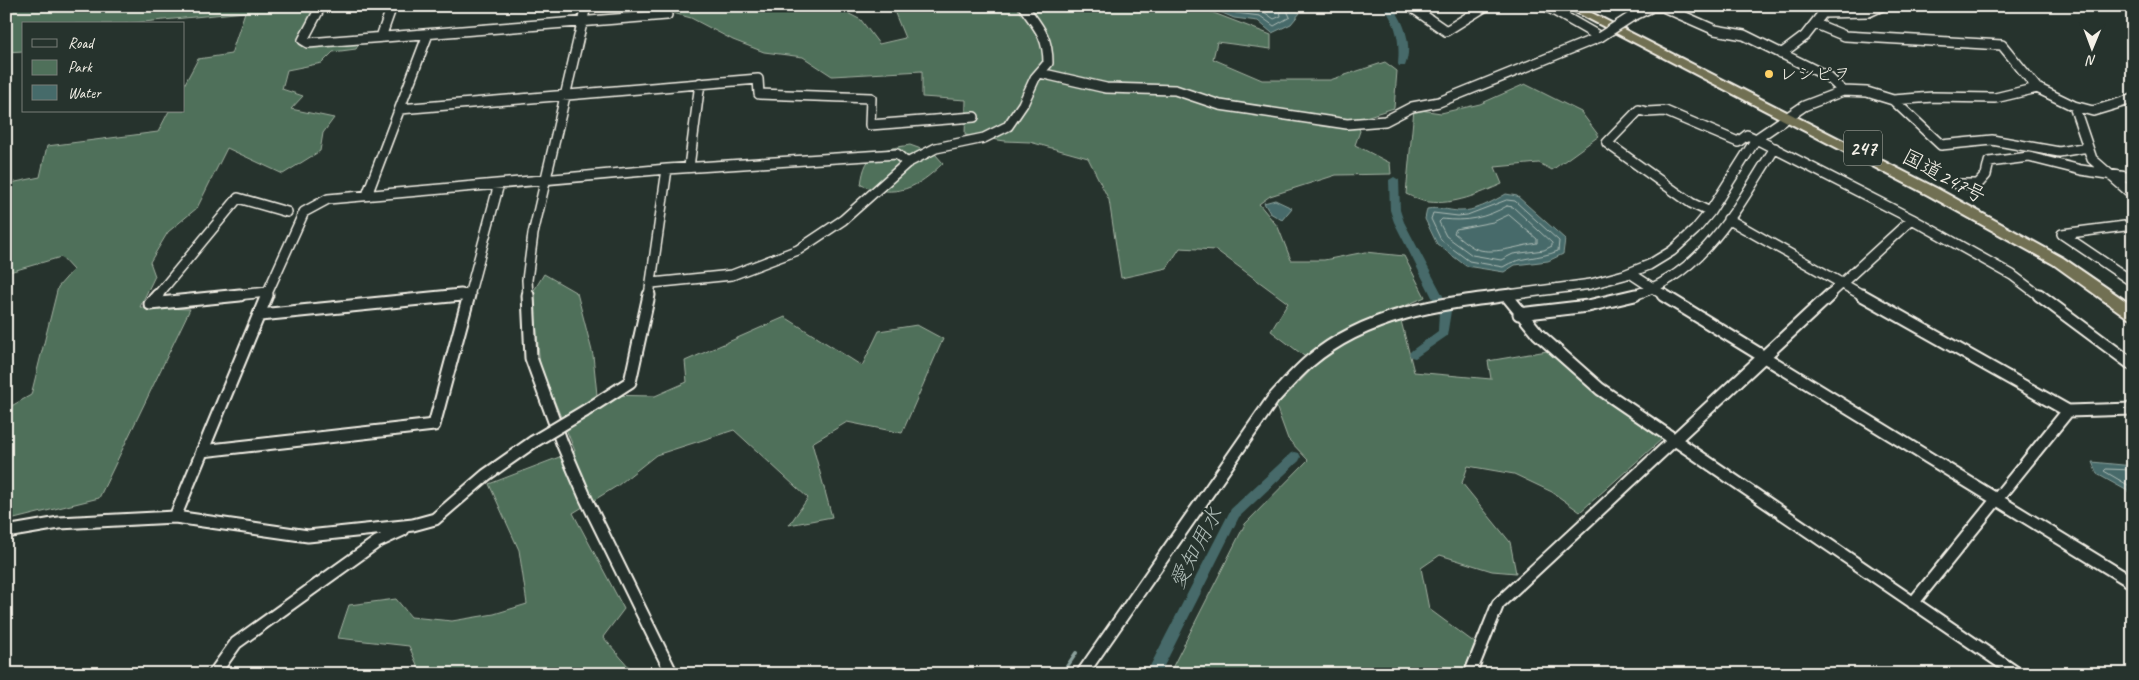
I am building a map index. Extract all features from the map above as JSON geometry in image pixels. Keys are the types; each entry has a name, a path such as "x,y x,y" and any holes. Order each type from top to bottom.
{"highway":[{"name":"国道247号","path":"1569,6 1790,114 2022,231 2062,254 2133,302"},
{"name":"国道247号","path":"1587,6 1790,114 2058,262 2133,314"}],"street":[{"path":"329,6 320,8 303,40 308,43 667,15"},
{"path":"381,37 392,6"},
{"path":"586,6 533,234 527,280 532,358 562,443 586,499 672,674"},
{"path":"652,284 732,276 798,250 843,220 907,163 936,148 984,138 1008,126 1048,63 1048,46 1023,6"},
{"path":"1410,6 1446,31 1486,6"},
{"path":"1546,6 1600,37"},
{"path":"1781,54 1803,39 1823,13 1869,12 1882,6"},
{"path":"1040,73 1106,88 1175,90 1220,105 1347,124 1385,121 1412,107 1439,102 1600,37 1631,17 1641,8 1663,7 1715,30 1744,35 1827,76 1843,92"},
{"path":"1816,24 1845,36 2002,45 2037,88 2074,106 2093,111 2133,98"},
{"path":"367,195 428,34"},
{"path":"400,109 758,79 759,94 871,98 870,125 974,117"},
{"path":"689,167 700,83"},
{"path":"1082,674 1273,399 1310,361 1334,344 1402,313 1434,305 1582,286 1630,273 1649,265 1672,251 1695,230 1710,212 1756,139 1804,106 1843,92 1867,92 1893,100 1933,97 1995,98 2037,88"},
{"path":"1893,100 1941,145 1992,140 2059,152 2088,147"},
{"path":"2074,106 2092,159 2133,195"},
{"path":"1710,212 1691,202 1607,143 1640,110 1647,112 1665,111 1738,142 1747,136 1756,139 1912,219 2012,275 2133,365"},
{"path":"1518,314 1570,308 1621,298 1653,289 1674,275 1708,247 1775,148"},
{"path":"175,517 268,292 304,212 328,199 689,167 897,154 907,163"},
{"path":"1957,184 1978,184 1986,175 1989,162 2029,158 2081,170 2133,178"},
{"path":"214,674 236,643 377,542 413,525 434,518 486,475 533,442 630,382 652,284 667,169"},
{"path":"202,451 434,425 500,184"},
{"path":"268,292 150,304 238,198 287,212"},
{"path":"1728,219 2068,410 2133,409"},
{"path":"1470,674 1498,604 1672,440 1912,219"},
{"path":"2133,225 2062,234 2133,282"},
{"path":"1630,273 1653,289 2133,583"},
{"path":"260,315 469,294"},
{"path":"1507,296 1518,314 1549,345 1600,389 1672,440 2018,674"},
{"path":"1914,603 2068,410"},
{"path":"6,532 58,524 175,517 308,536 413,525"}],"green space":[{"path":"6,6 319,6 301,44 360,42 356,49 333,52 322,63 287,70 282,89 303,96 291,109 334,118 323,133 320,151 283,174 227,148 197,208 168,232 150,262 155,276 140,307 190,309 99,498 6,521 6,409 31,395 58,287 73,270 61,257 6,273 6,184 40,177 47,146 158,132 168,112 185,112 185,83 198,59 231,54 245,12 143,22 22,22 22,51 6,52"},
{"path":"648,6 834,6 861,20 879,44 905,38 892,6 1213,6 1206,10 1271,35 1271,49 1217,42 1213,59 1262,80 1330,80 1385,62 1397,71 1394,108 1356,120 1360,131 1355,145 1390,163 1391,174 1336,175 1270,196 1259,204 1278,227 1291,260 1324,260 1365,252 1404,256 1425,297 1398,309 1414,372 1491,379 1488,361 1547,351 1597,395 1662,439 1580,512 1552,492 1514,474 1468,466 1462,483 1510,542 1516,573 1492,571 1440,555 1421,568 1429,609 1475,643 1463,674 1169,674 1245,524 1308,460 1288,439 1276,406 1316,365 1271,331 1288,303 1216,250 1180,248 1167,268 1121,278 1109,200 1088,158 1030,142 1005,141 965,135 966,100 922,97 922,71 832,76 803,57 764,52 733,40 691,18"},
{"path":"1525,84 1581,112 1599,136 1552,170 1539,163 1495,167 1502,184 1466,198 1448,202 1429,202 1406,194 1414,109 1441,113 1480,104"},
{"path":"910,145 935,154 943,163 925,179 906,189 885,191 861,185 863,173 870,158 890,148"},
{"path":"544,274 577,293 593,355 597,395 655,396 687,382 685,361 785,317 862,366 879,331 917,325 943,339 902,433 847,422 812,443 832,517 789,525 808,498 734,430 656,455 617,486 573,513 624,609 603,637 635,674 421,674 409,646 338,638 349,605 396,599 411,617 452,621 494,614 527,604 519,550 489,484 575,451 540,366 533,292"}],"water":[{"path":"1215,6 1286,6 1300,13 1291,24 1272,33 1258,21 1234,18 1213,9"},
{"path":"1506,194 1517,196 1565,239 1563,254 1548,261 1515,265 1504,272 1466,266 1437,244 1425,219 1427,209 1470,210"},
{"path":"1275,200 1292,208 1282,220 1270,213 1264,203"},
{"path":"2092,462 2133,466 2133,494 2097,474"}],"waterway":[{"name":"愛知用水","path":"1387,6 1397,19 1402,33 1402,64"},
{"name":"愛知用水","path":"1394,180 1395,210 1399,222 1445,311 1443,333 1415,354"},
{"name":"愛知用水","path":"1153,674 1235,513 1295,457"},
{"path":"1062,674 1076,653"}],"place":[{"name":"レシピヲ","path":"1769,74"}]}
